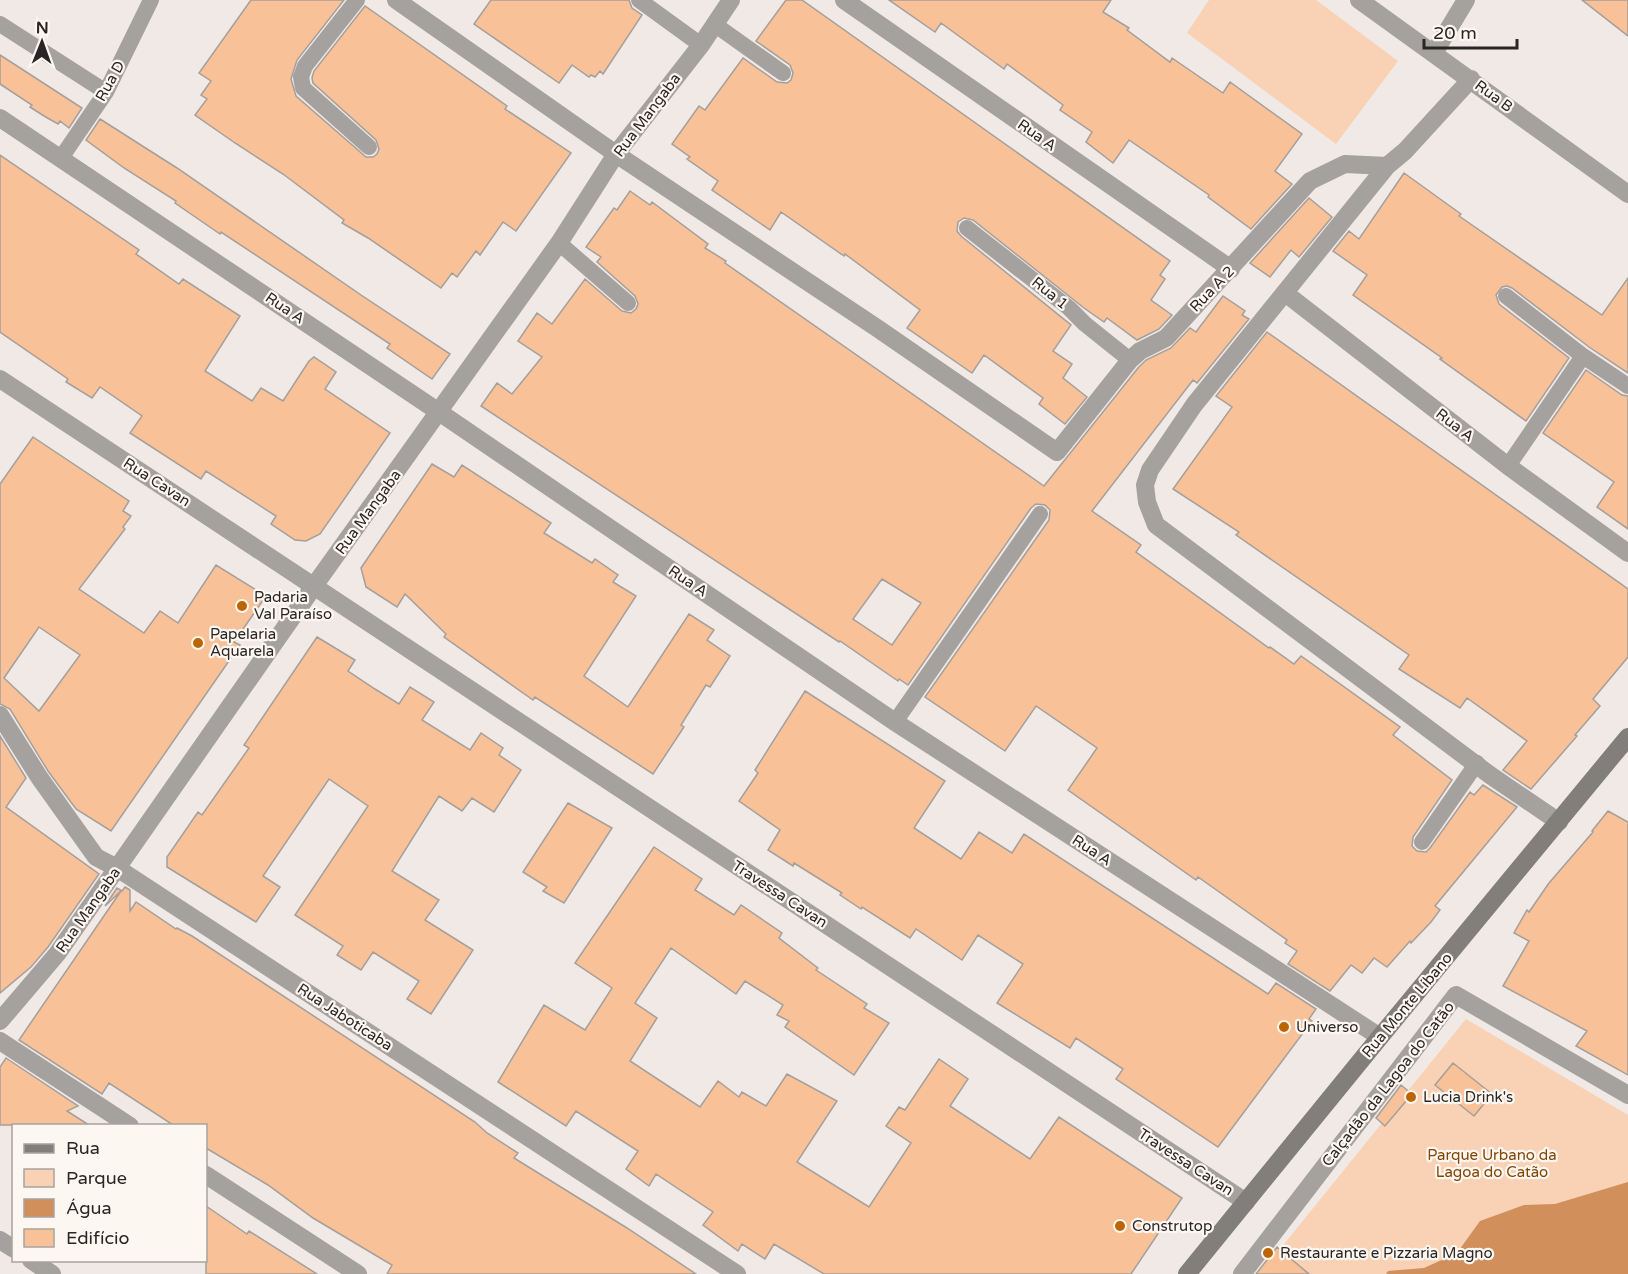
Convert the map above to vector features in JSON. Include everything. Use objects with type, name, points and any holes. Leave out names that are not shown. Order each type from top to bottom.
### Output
[{"type":"street","points":[[396,0],[616,154]]},
{"type":"street","name":"Rua Mangaba","points":[[0,1021],[57,954],[314,586],[559,243],[616,154],[701,45],[731,0]]},
{"type":"street","name":"Rua A","points":[[843,0],[1231,269]]},
{"type":"street","name":"Rua B","points":[[1359,0],[1628,194]]},
{"type":"street","points":[[1434,53],[1466,0]]},
{"type":"street","points":[[1471,79],[1405,151],[1387,166],[1194,405],[1150,470],[1145,485],[1147,502],[1156,525],[1477,763],[1490,775],[1559,822]]},
{"type":"street","name":"Rua A","points":[[0,118],[440,412],[895,722],[1380,1037]]},
{"type":"street","name":"Rua A 2","points":[[616,154],[877,328],[1057,452],[1130,360],[1140,351],[1166,338],[1310,181],[1345,164],[1387,166]]},
{"type":"street","name":"Rua A","points":[[1285,293],[1508,466],[1628,553]]},
{"type":"street","name":"Rua Cavan","points":[[0,379],[314,586]]},
{"type":"street","name":"Travessa Cavan","points":[[314,586],[1246,1202]]},
{"type":"street","name":"Rua Jaboticaba","points":[[0,715],[39,777],[96,857],[117,868],[737,1274]]},
{"type":"street","name":"Rua Monte Líbano","points":[[1188,1274],[1628,737]]},
{"type":"street","name":"Calçadão da Lagoa do Catão","points":[[1242,1274],[1456,994],[1628,1095]]},
{"type":"street","points":[[0,1041],[128,1124]]},
{"type":"street","points":[[207,1176],[358,1274]]},
{"type":"street","points":[[34,1262],[52,1274]]},
{"type":"lane","name":"Rua D","points":[[61,158],[106,92],[151,0]]},
{"type":"lane","points":[[357,0],[304,66],[301,77],[303,88],[369,147]]},
{"type":"lane","points":[[639,0],[701,45]]},
{"type":"lane","points":[[0,24],[106,92]]},
{"type":"lane","points":[[714,24],[783,73]]},
{"type":"lane","name":"Rua 1","points":[[967,228],[1069,308],[1084,324],[1130,360]]},
{"type":"lane","points":[[559,243],[628,303]]},
{"type":"lane","points":[[1506,296],[1583,356],[1628,386]]},
{"type":"lane","points":[[1508,466],[1583,356]]},
{"type":"lane","points":[[895,722],[1040,513]]},
{"type":"lane","points":[[1422,842],[1477,763]]},
{"type":"green space","points":[[1209,0],[1316,0],[1398,61],[1336,144],[1187,33]]},
{"type":"green space","name":"Parque Urbano da Lagoa do Catão","points":[[1466,1019],[1628,1115],[1628,1274],[1260,1274]]},
{"type":"water","points":[[1628,1182],[1628,1274],[1386,1274],[1388,1271],[1424,1268],[1457,1253],[1480,1221],[1524,1205],[1555,1204]]},
{"type":"building","points":[[251,0],[344,0],[297,60],[291,79],[296,96],[366,157],[373,157],[377,154],[379,149],[376,140],[313,83],[312,78],[314,71],[365,6],[507,106],[505,109],[571,153],[516,231],[503,222],[480,255],[476,251],[457,277],[452,273],[441,288],[342,223],[344,220],[283,174],[195,115],[207,99],[201,95],[211,81],[199,73]]},
{"type":"building","points":[[491,0],[629,0],[632,8],[642,15],[603,74],[600,71],[595,77],[591,75],[589,77],[572,65],[559,83],[474,24]]},
{"type":"building","points":[[786,0],[802,0],[1170,261],[1160,275],[1165,279],[1151,300],[1172,315],[1159,329],[1137,340],[1107,318],[1104,322],[1084,308],[973,220],[964,218],[958,222],[957,231],[961,236],[1071,325],[1053,351],[1072,364],[1063,378],[1087,397],[1065,424],[1039,404],[1043,398],[984,355],[972,373],[907,328],[920,310],[845,254],[844,256],[781,212],[770,230],[712,190],[718,181],[687,159],[690,157],[672,144],[699,106],[705,110],[743,58],[777,82],[787,83],[791,80],[793,73],[790,65],[756,41]]},
{"type":"building","points":[[889,0],[1111,0],[1103,12],[1129,28],[1127,30],[1170,62],[1172,58],[1223,93],[1230,82],[1302,134],[1275,171],[1292,184],[1251,229],[1208,197],[1209,195],[1129,140],[1113,163],[1086,142],[1092,132],[1060,110],[1063,105],[1007,64],[1004,69],[941,23],[935,32]]},
{"type":"building","points":[[1582,0],[1628,0],[1628,36]]},
{"type":"building","points":[[0,55],[82,108],[69,128],[60,121],[58,124],[44,116],[30,107],[32,105],[0,84]]},
{"type":"building","points":[[100,119],[177,168],[450,354],[432,379],[387,348],[390,344],[221,232],[220,234],[86,140]]},
{"type":"building","points":[[0,155],[139,250],[136,254],[179,284],[183,279],[240,316],[205,371],[252,401],[261,388],[283,401],[314,357],[336,372],[325,389],[390,433],[320,534],[306,541],[295,540],[271,524],[276,516],[206,471],[201,479],[130,433],[142,416],[100,387],[92,398],[66,382],[68,379],[0,332]]},
{"type":"building","points":[[1404,173],[1461,214],[1459,216],[1602,315],[1628,278],[1628,373],[1589,347],[1512,288],[1502,287],[1496,295],[1499,304],[1569,358],[1526,421],[1353,295],[1367,275],[1333,251],[1349,231],[1359,239]]},
{"type":"building","points":[[630,191],[650,205],[652,202],[708,244],[705,248],[726,261],[725,263],[1044,486],[1146,360],[1171,348],[1190,328],[1196,332],[1223,296],[1245,311],[1242,315],[1249,319],[1197,383],[1193,380],[1092,511],[1141,545],[1136,552],[1269,648],[1294,664],[1301,656],[1400,727],[1393,735],[1452,780],[1413,837],[1412,846],[1417,851],[1426,852],[1430,848],[1470,792],[1474,795],[1483,785],[1517,807],[1435,906],[1440,910],[1431,922],[1387,967],[1374,958],[1362,973],[1351,965],[1330,991],[1288,964],[1297,951],[1285,943],[1287,940],[1198,877],[1196,880],[1068,790],[1097,748],[1036,706],[1005,751],[925,697],[1049,520],[1050,510],[1045,505],[1036,504],[1031,508],[908,685],[899,679],[898,681],[481,406],[497,383],[512,394],[542,357],[518,341],[537,313],[552,324],[585,279],[622,311],[631,313],[636,309],[638,304],[635,296],[597,262],[601,257],[586,247],[614,208],[617,210]],"holes":[[[882,579],[921,603],[892,645],[853,619]]]},
{"type":"building","points":[[1309,198],[1332,217],[1299,257],[1291,250],[1270,277],[1250,263]]},
{"type":"building","points":[[1267,332],[1628,589],[1628,657],[1593,699],[1600,706],[1531,789],[1503,770],[1527,741],[1467,698],[1460,708],[1399,669],[1409,655],[1236,535],[1239,532],[1173,489],[1232,407],[1216,396]]},
{"type":"building","points":[[1586,370],[1622,395],[1628,396],[1628,529],[1597,507],[1614,482],[1543,433]]},
{"type":"building","points":[[33,437],[129,501],[123,511],[131,516],[123,527],[125,529],[79,589],[144,633],[160,611],[178,623],[216,565],[266,596],[234,642],[240,645],[111,831],[76,809],[48,771],[10,709],[0,704],[0,484]],"holes":[[[39,627],[80,655],[39,711],[4,678]]]},
{"type":"building","points":[[432,464],[454,477],[462,465],[551,523],[544,533],[592,563],[595,559],[618,575],[613,582],[636,596],[584,676],[628,707],[689,614],[714,630],[707,640],[730,656],[710,687],[706,685],[681,725],[684,727],[653,774],[535,697],[533,700],[444,637],[446,634],[405,594],[397,607],[366,587],[361,568]]},
{"type":"building","points":[[317,637],[355,660],[348,671],[399,704],[410,687],[434,702],[422,720],[470,750],[481,733],[503,748],[499,755],[521,770],[494,812],[472,798],[462,811],[439,796],[392,871],[439,900],[425,920],[473,950],[431,1014],[407,999],[419,981],[373,952],[361,970],[337,955],[343,946],[295,915],[368,806],[329,779],[263,876],[280,887],[256,922],[167,867],[167,857],[198,812],[202,815],[249,748],[244,745]]},
{"type":"building","points":[[805,691],[945,781],[914,828],[961,859],[979,832],[1012,853],[1024,834],[1268,994],[1276,983],[1316,1009],[1309,1019],[1312,1021],[1218,1147],[1116,1079],[1123,1069],[1076,1038],[1070,1048],[997,1003],[1023,964],[978,935],[962,960],[916,929],[910,938],[862,907],[861,909],[840,895],[842,893],[794,863],[793,866],[768,850],[780,830],[739,801],[758,773],[755,770]]},
{"type":"building","points":[[0,736],[26,778],[6,807],[99,874],[48,947],[31,967],[0,993]]},
{"type":"building","points":[[568,803],[612,828],[564,903],[543,891],[547,887],[523,872]]},
{"type":"building","points":[[1608,811],[1628,822],[1628,1075],[1576,1046],[1587,1031],[1503,986],[1529,941],[1514,933],[1527,910],[1529,912],[1549,883]]},
{"type":"building","points":[[654,847],[702,879],[695,890],[734,915],[741,905],[782,933],[779,938],[818,968],[816,970],[867,1004],[864,1008],[889,1023],[854,1075],[785,1027],[789,1021],[777,1015],[783,1005],[745,981],[736,994],[671,948],[635,1003],[657,1018],[630,1061],[700,1107],[718,1081],[739,1097],[742,1092],[766,1106],[787,1074],[837,1101],[797,1162],[869,1207],[911,1143],[886,1126],[899,1107],[905,1110],[939,1059],[968,1079],[950,1106],[1030,1159],[1059,1117],[1182,1198],[1131,1274],[824,1274],[774,1244],[765,1259],[742,1244],[738,1251],[703,1225],[713,1212],[656,1174],[649,1186],[626,1169],[638,1151],[576,1111],[566,1126],[498,1082],[544,1005],[585,1030],[612,988],[575,963]]},
{"type":"building","points":[[125,887],[130,890],[130,911],[136,902],[176,929],[192,936],[475,1122],[487,1133],[518,1153],[514,1158],[696,1274],[387,1274],[392,1265],[313,1218],[268,1185],[207,1149],[207,1124],[171,1124],[109,1083],[102,1094],[19,1040],[121,891],[105,906],[117,888],[122,891]]},
{"type":"building","points":[[6,1058],[78,1106],[67,1111],[87,1124],[0,1125],[0,1067]]},
{"type":"building","points":[[1453,1063],[1492,1094],[1474,1116],[1435,1085]]},
{"type":"building","points":[[1401,1085],[1412,1094],[1385,1126],[1376,1118]]},
{"type":"building","points":[[207,1207],[247,1234],[249,1231],[317,1274],[206,1274]]},
{"type":"building","points":[[1277,1247],[1309,1274],[1256,1274]]},
{"type":"place","name":"Padaria Val Paraíso","points":[[242,606]]},
{"type":"place","name":"Papelaria Aquarela","points":[[198,643]]},
{"type":"place","name":"Universo","points":[[1284,1027]]},
{"type":"place","name":"Lucia Drink's","points":[[1411,1097]]},
{"type":"place","name":"Construtop","points":[[1120,1226]]},
{"type":"place","name":"Restaurante e Pizzaria Magno","points":[[1268,1253]]}]
